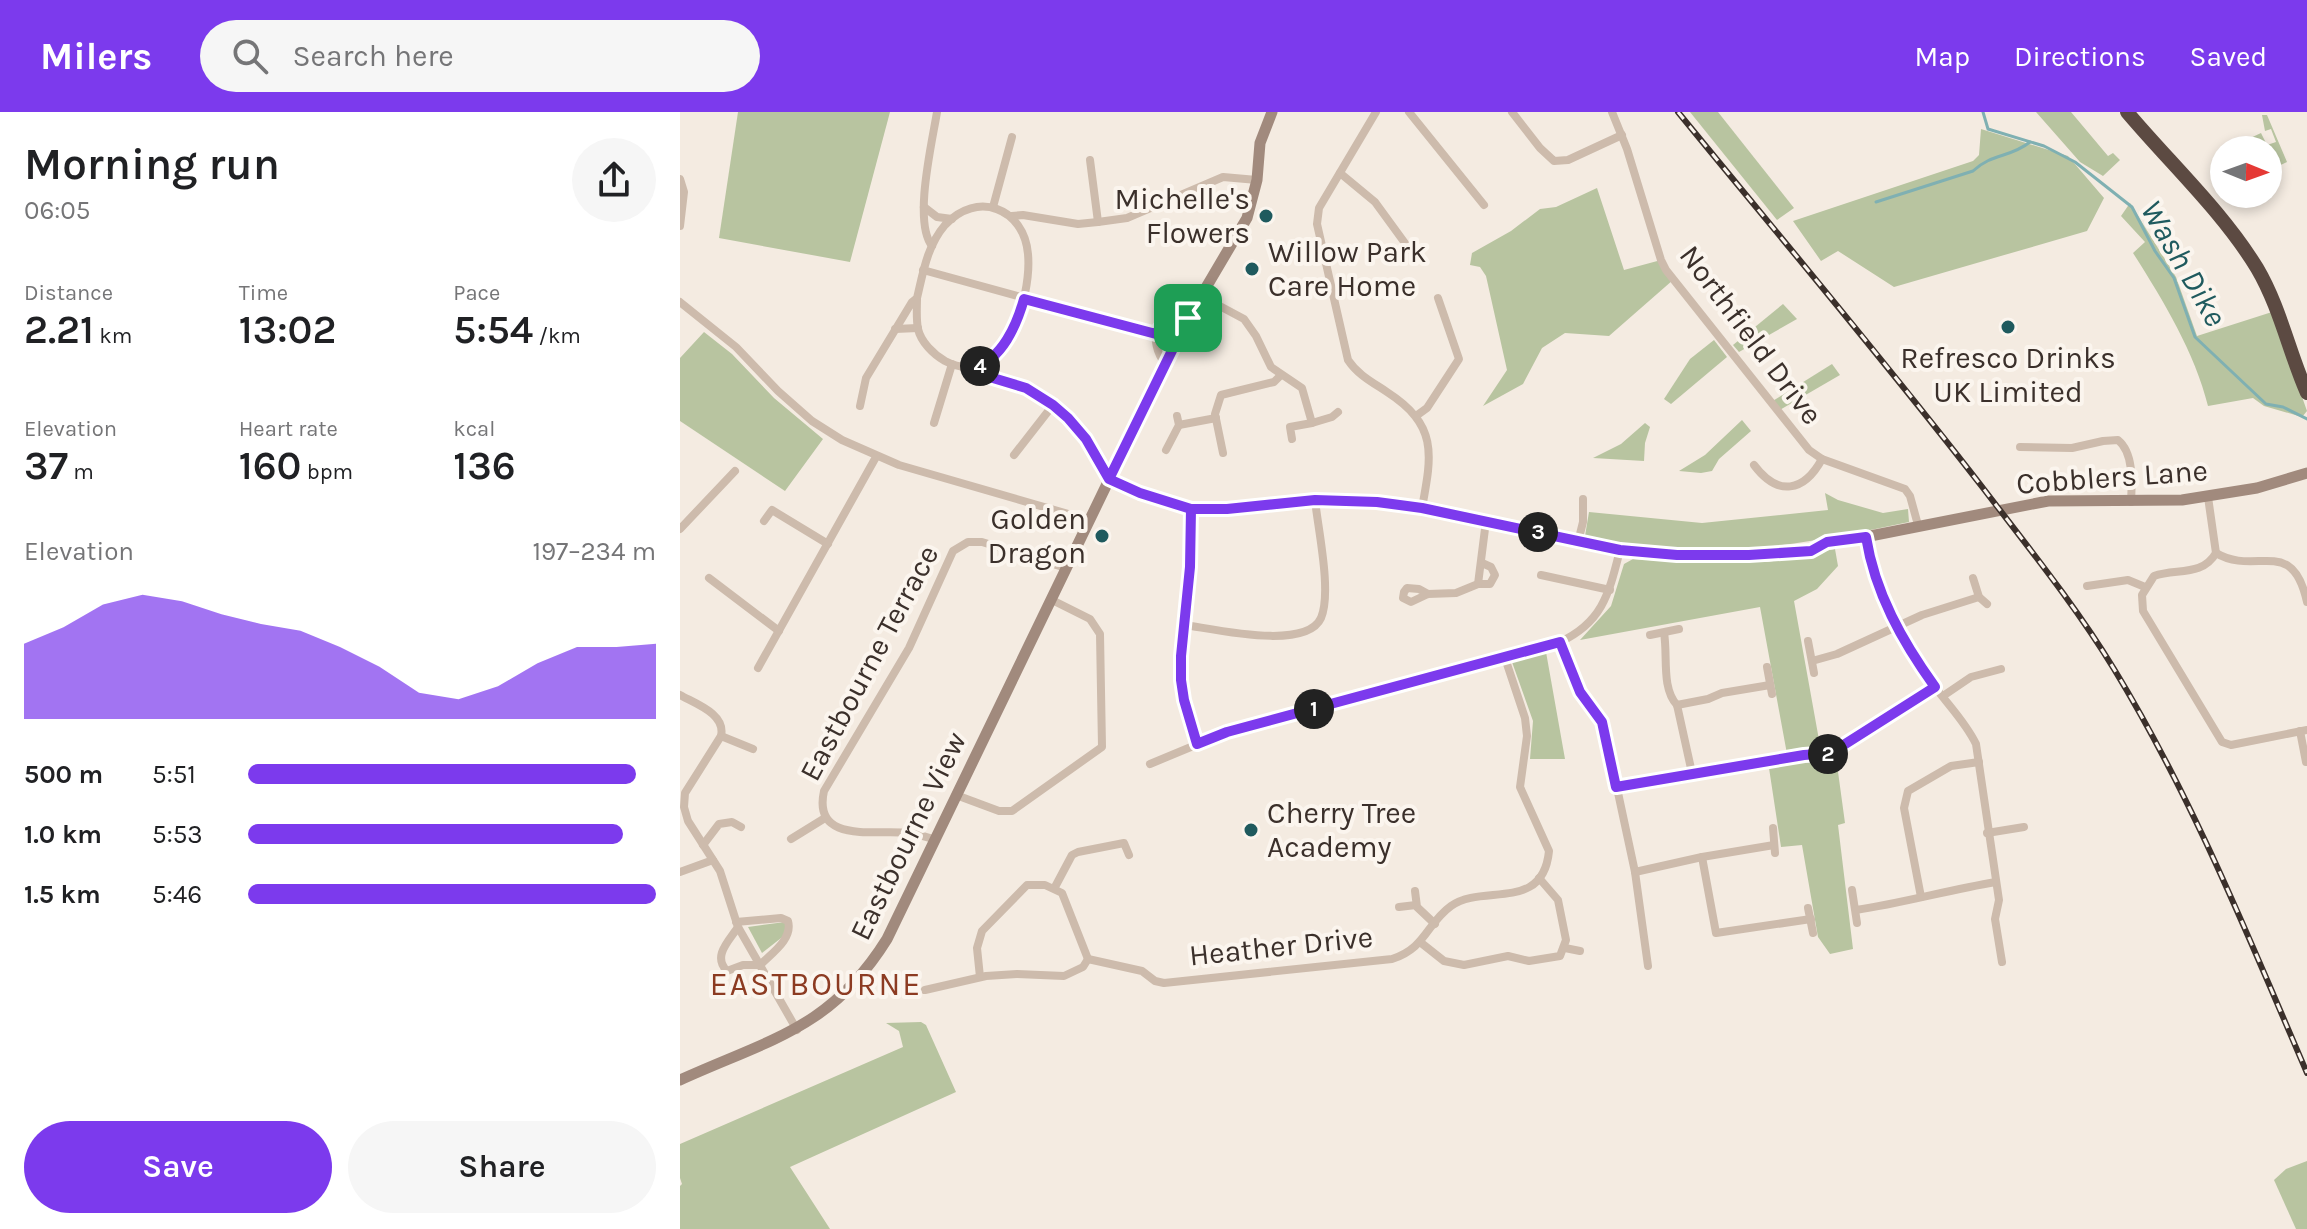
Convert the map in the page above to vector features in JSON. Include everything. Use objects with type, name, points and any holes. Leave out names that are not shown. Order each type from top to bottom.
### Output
[{"type":"highway","points":[[2127,112],[2237,237],[2258,270],[2281,321],[2307,393]]},
{"type":"street","points":[[932,246],[926,237],[924,207],[937,112]]},
{"type":"street","name":"Eastbourne View","points":[[680,1080],[797,1030],[840,999],[874,961],[1188,318],[1247,218],[1257,180],[1260,143],[1272,112]]},
{"type":"street","points":[[1376,112],[1319,208],[1317,224],[1348,360],[1361,376],[1403,402],[1416,416],[1428,443],[1430,456],[1422,508]]},
{"type":"street","points":[[1409,112],[1484,205]]},
{"type":"street","points":[[1512,112],[1554,161],[1568,160],[1622,135]]},
{"type":"street","name":"Northfield Drive","points":[[1612,112],[1666,270],[1804,444],[1822,459],[1905,489],[1918,525]]},
{"type":"street","points":[[993,207],[1012,137]]},
{"type":"street","points":[[1090,160],[1098,222]]},
{"type":"street","points":[[1340,173],[1375,202],[1410,250]]},
{"type":"street","points":[[1012,216],[1020,228],[1028,253],[1024,299],[1006,341],[986,362],[974,367],[952,364],[929,349],[918,328],[917,298],[932,246],[952,219],[976,208],[993,207],[1012,216],[1078,224],[1098,222],[1127,218],[1223,177],[1257,180]]},
{"type":"street","points":[[680,179],[684,192],[680,226]]},
{"type":"street","points":[[924,207],[937,217],[952,219]]},
{"type":"street","points":[[923,270],[1156,334]]},
{"type":"street","points":[[1201,296],[1244,319],[1271,367],[1302,388],[1312,423]]},
{"type":"street","points":[[860,406],[866,378],[917,298]]},
{"type":"street","points":[[1416,416],[1427,408],[1459,359],[1438,298]]},
{"type":"street","points":[[680,302],[736,347],[812,421],[842,440],[876,457],[1089,520]]},
{"type":"street","points":[[1165,364],[1156,350],[1156,334],[1160,326],[1170,318],[1188,318]]},
{"type":"street","points":[[895,329],[918,328]]},
{"type":"street","points":[[934,423],[952,364]]},
{"type":"street","points":[[974,367],[983,375],[1026,388],[1053,405],[1086,439],[1109,479]]},
{"type":"street","points":[[1223,453],[1216,418],[1223,392],[1274,382],[1281,375]]},
{"type":"street","points":[[1014,455],[1053,405]]},
{"type":"street","points":[[1292,439],[1290,427],[1312,423],[1338,412]]},
{"type":"street","points":[[1166,450],[1178,421],[1216,418]]},
{"type":"street","points":[[2020,447],[2072,448],[2118,440],[2126,450],[2131,475],[2131,502]]},
{"type":"street","points":[[1209,445],[1221,443]]},
{"type":"street","points":[[758,668],[876,457]]},
{"type":"street","points":[[1754,465],[1766,479],[1789,487],[1804,482],[1814,474],[1822,459]]},
{"type":"street","points":[[680,529],[735,471]]},
{"type":"street","name":"Cobblers Lane","points":[[1109,479],[1140,493],[1191,509],[1227,509],[1315,500],[1377,502],[1422,508],[1620,550],[1677,555],[1749,555],[1811,551],[1827,542],[1866,537],[2015,506],[2068,499],[2131,502],[2208,497],[2257,488],[2307,473]]},
{"type":"street","points":[[2208,497],[2216,553],[2198,569],[2154,576],[2142,595],[2143,611],[2217,738],[2231,745],[2303,730],[2306,762]]},
{"type":"street","points":[[1578,542],[1583,522],[1583,499]]},
{"type":"street","points":[[1185,625],[1257,636],[1296,635],[1316,625],[1322,616],[1324,594],[1315,500]]},
{"type":"street","points":[[1191,509],[1181,680],[1197,744]]},
{"type":"street","points":[[764,521],[772,510],[828,544]]},
{"type":"street","points":[[1478,584],[1486,521]]},
{"type":"street","points":[[1866,537],[1871,564],[1896,627],[1976,744],[1999,900],[1995,919],[2002,962]]},
{"type":"street","name":"Eastbourne Terrace","points":[[934,839],[911,833],[852,832],[832,825],[825,818],[821,805],[824,791],[909,648],[953,551],[968,542],[982,542],[1066,568]]},
{"type":"street","points":[[1150,764],[1227,732],[1560,642],[1584,628],[1594,618],[1610,590],[1620,550]]},
{"type":"street","points":[[2216,553],[2230,559],[2284,563],[2299,575],[2307,599]]},
{"type":"street","points":[[1428,594],[1456,593],[1478,584],[1490,584],[1495,575],[1491,567],[1482,563]]},
{"type":"street","points":[[1541,575],[1610,590]]},
{"type":"street","points":[[709,578],[779,631]]},
{"type":"street","points":[[1973,578],[1979,597],[1987,604]]},
{"type":"street","points":[[2087,586],[2128,580],[2145,587]]},
{"type":"street","points":[[1561,592],[1564,581]]},
{"type":"street","points":[[1812,661],[1837,654],[1922,615],[1979,597]]},
{"type":"street","points":[[956,795],[999,811],[1012,811],[1102,747],[1100,634],[1090,619],[1052,600]]},
{"type":"street","points":[[1650,635],[1679,629]]},
{"type":"street","points":[[1664,633],[1671,699],[1677,705],[1692,773]]},
{"type":"street","points":[[1808,641],[1814,673]]},
{"type":"street","points":[[1560,642],[1580,692],[1602,722],[1635,872],[1648,966]]},
{"type":"street","points":[[1420,942],[1444,961],[1464,965],[1508,956],[1529,961],[1554,958],[1560,956],[1565,948],[1556,896],[1539,878],[1547,860],[1548,847],[1520,787],[1527,736],[1525,718],[1505,658]]},
{"type":"street","points":[[1677,705],[1722,693],[1771,689],[1767,667]]},
{"type":"street","points":[[1943,696],[1971,677],[2001,669]]},
{"type":"street","points":[[1616,787],[1804,755],[1825,755],[1935,687]]},
{"type":"street","points":[[680,695],[718,718],[723,729],[685,793],[682,806],[696,836],[720,871],[737,924],[797,1030]]},
{"type":"street","points":[[721,736],[753,749]]},
{"type":"street","points":[[1838,749],[1842,759]]},
{"type":"street","points":[[1921,897],[1904,808],[1908,791],[1951,766],[1979,762]]},
{"type":"street","name":"Eastbourne Terrace","points":[[791,839],[825,818]]},
{"type":"street","points":[[703,845],[719,824],[738,822]]},
{"type":"street","points":[[1987,833],[2024,827]]},
{"type":"street","points":[[1635,872],[1702,857],[1775,849],[1773,828]]},
{"type":"street","points":[[1122,833],[1129,855]]},
{"type":"street","points":[[1055,887],[1072,855],[1124,843]]},
{"type":"street","points":[[1702,857],[1716,933],[1811,919]]},
{"type":"street","points":[[680,872],[713,860]]},
{"type":"street","name":"Heather Drive","points":[[1088,959],[1133,967],[1164,983],[1392,959],[1409,954],[1450,906],[1465,900],[1522,891],[1539,878]]},
{"type":"street","points":[[1856,910],[1996,882]]},
{"type":"street","points":[[925,990],[980,977],[1017,974],[1064,976],[1083,967],[1088,959],[1062,893],[1055,887],[1027,885],[982,931],[977,948],[980,977]]},
{"type":"street","points":[[1852,890],[1857,923]]},
{"type":"street","points":[[1415,891],[1416,905],[1435,924]]},
{"type":"street","points":[[1399,907],[1416,905]]},
{"type":"street","points":[[1808,908],[1813,933]]},
{"type":"street","points":[[781,918],[788,921],[790,926],[788,936],[760,965],[743,965],[727,971],[721,965],[721,955],[737,924],[781,918]]},
{"type":"street","points":[[2000,946],[2013,944]]},
{"type":"street","points":[[1565,948],[1580,951]]},
{"type":"green space","points":[[738,112],[890,112],[850,262],[719,238]]},
{"type":"green space","points":[[1690,112],[1718,112],[1794,208],[1777,220]]},
{"type":"green space","points":[[2036,112],[2071,112],[2108,156],[2113,153],[2120,160],[2103,176],[2080,162]]},
{"type":"green space","points":[[2262,115],[2267,115],[2276,136],[2271,129],[2265,131]]},
{"type":"green space","points":[[1981,129],[2068,156],[2104,198],[2087,231],[1894,287],[1838,251],[1821,261],[1793,221],[1973,161],[1979,155]]},
{"type":"green space","points":[[1597,188],[1624,270],[1661,260],[1673,280],[1609,336],[1565,333],[1542,348],[1523,384],[1483,406],[1507,370],[1486,276],[1480,267],[1470,265],[1472,253],[1511,231],[1540,209],[1556,207]]},
{"type":"green space","points":[[2130,203],[2176,277],[2197,336],[2272,312],[2307,411],[2302,417],[2264,406],[2253,398],[2208,406],[2186,347],[2133,253],[2145,242],[2121,216]]},
{"type":"green space","points":[[1783,304],[1797,319],[1739,352],[1733,345]]},
{"type":"green space","points":[[704,332],[823,439],[785,491],[680,421],[680,358]]},
{"type":"green space","points":[[1714,340],[1727,357],[1671,404],[1664,399],[1690,359]]},
{"type":"green space","points":[[1832,364],[1840,375],[1778,411],[1771,402]]},
{"type":"green space","points":[[1742,420],[1751,431],[1719,459],[1712,471],[1679,471],[1705,455]]},
{"type":"green space","points":[[1645,423],[1650,427],[1644,461],[1593,458],[1621,444]]},
{"type":"green space","points":[[1825,493],[1883,513],[1908,509],[1909,522],[1787,544],[1708,550],[1668,549],[1585,536],[1589,512],[1702,523],[1828,510]]},
{"type":"green space","points":[[1835,549],[1838,566],[1817,589],[1794,601],[1821,751],[1787,754],[1760,607],[1580,640],[1611,606],[1624,564],[1633,559],[1768,562]]},
{"type":"green space","points":[[1546,652],[1565,759],[1530,759],[1533,721],[1512,662]]},
{"type":"green space","points":[[1836,757],[1845,823],[1838,825],[1853,949],[1830,954],[1818,937],[1802,845],[1781,847],[1769,768],[1788,763],[1825,762]]},
{"type":"green space","points":[[785,922],[785,935],[762,953],[748,927]]},
{"type":"green space","points":[[921,1022],[926,1025],[956,1092],[790,1167],[830,1229],[680,1229],[680,1144],[903,1047],[899,1031],[886,1023]]},
{"type":"green space","points":[[2307,1161],[2307,1229],[2296,1229],[2274,1180],[2286,1169]]},
{"type":"waterway","name":"Wash Dike","points":[[1983,112],[1988,129],[2044,146],[2075,162],[2132,207],[2155,251],[2174,278],[2195,337],[2266,404],[2283,407],[2307,419]]},
{"type":"waterway","points":[[1876,202],[1973,171],[1987,161],[2030,142]]},
{"type":"railway","points":[[1678,112],[1946,440],[2099,645],[2142,717],[2194,817],[2307,1073]]},
{"type":"place","name":"Michelle's Flowers","points":[[1266,216]]},
{"type":"place","name":"Willow Park Care Home","points":[[1252,269]]},
{"type":"place","name":"Refresco Drinks UK Limited","points":[[2008,327]]},
{"type":"place","name":"Golden Dragon","points":[[1102,536]]},
{"type":"place","name":"Cherry Tree Academy","points":[[1251,830]]},
{"type":"district","name":"EASTBOURNE","points":[[816,984]]},
{"type":"route","points":[[1188,318],[1109,479],[1140,493],[1191,509],[1181,680],[1197,744],[1227,732],[1560,642],[1580,692],[1602,722],[1616,787],[1804,755],[1825,755],[1935,687],[1896,627],[1877,582],[1866,537],[1827,542],[1811,551],[1677,555],[1620,550],[1422,508],[1377,502],[1315,500],[1208,511],[1191,509],[1159,499],[1140,493],[1109,479],[1086,439],[1053,405],[1026,388],[983,375],[974,367],[996,354],[1006,341],[1024,299],[1156,334],[1170,318],[1188,318]]}]
